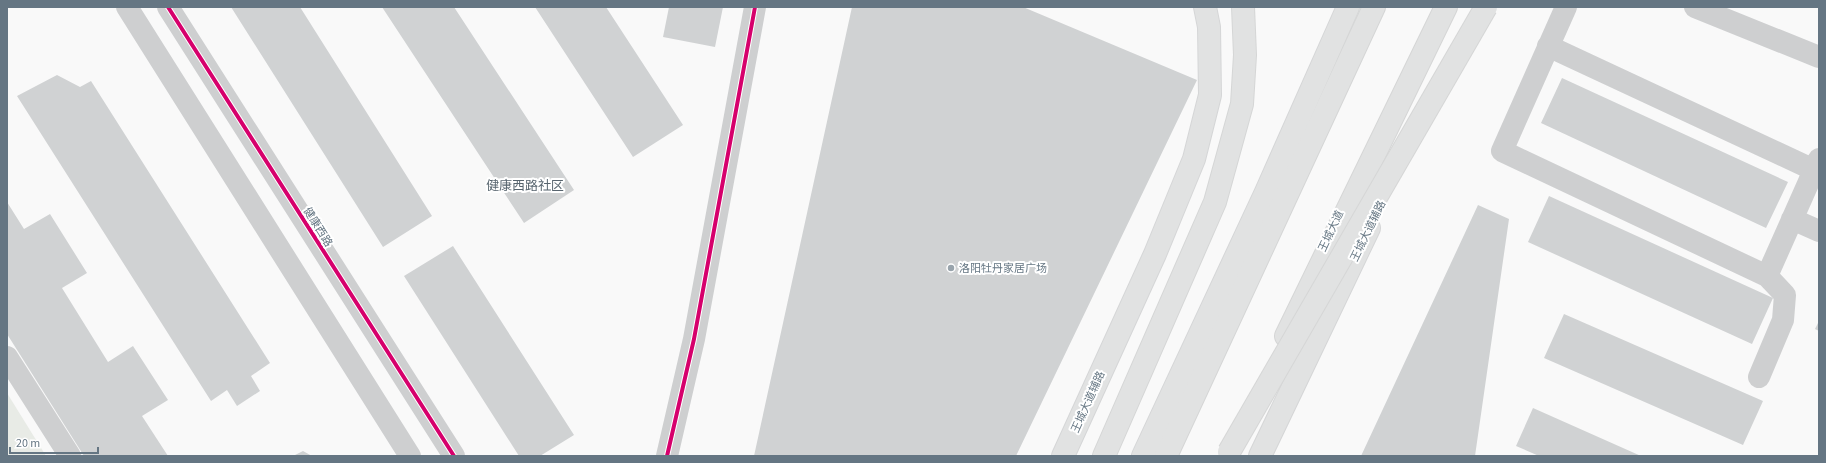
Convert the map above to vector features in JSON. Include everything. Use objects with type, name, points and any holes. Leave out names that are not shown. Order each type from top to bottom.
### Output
[{"type":"main road","name":"王城大道辅路","points":[[1063,456],[1155,254],[1194,159],[1210,95],[1209,27],[1205,7]]},
{"type":"main road","points":[[1104,456],[1215,202],[1242,104],[1245,55],[1243,7]]},
{"type":"main road","points":[[1143,456],[1266,192],[1348,7]]},
{"type":"main road","points":[[1166,456],[1374,7]]},
{"type":"main road","name":"王城大道","points":[[1228,454],[1435,7]]},
{"type":"main road","points":[[1228,454],[1446,7]]},
{"type":"main road","name":"王城大道辅路","points":[[1260,456],[1368,228],[1479,7]]},
{"type":"main road","points":[[1228,454],[1486,7]]},
{"type":"street","points":[[127,7],[410,456]]},
{"type":"street","name":"健康西路","points":[[168,7],[454,456]]},
{"type":"street","points":[[667,456],[694,339],[756,7]]},
{"type":"street","points":[[1566,7],[1502,151],[1767,276],[1785,295],[1782,320],[1759,377]]},
{"type":"street","points":[[1695,7],[1819,57]]},
{"type":"street","points":[[1548,46],[1816,165],[1767,276]]},
{"type":"street","points":[[1792,219],[1819,231]]},
{"type":"street","points":[[7,357],[70,456]]},
{"type":"shaded area","points":[[7,393],[46,456],[7,456]]},
{"type":"building","points":[[231,7],[300,7],[432,216],[383,247]]},
{"type":"building","points":[[382,7],[454,7],[574,190],[524,223]]},
{"type":"building","points":[[535,7],[606,7],[683,125],[633,157]]},
{"type":"building","points":[[669,7],[723,7],[715,47],[663,37]]},
{"type":"building","name":"洛阳牡丹家居广场","points":[[852,7],[1023,7],[1197,80],[1016,456],[754,456]]},
{"type":"building","points":[[57,75],[80,87],[91,81],[270,363],[251,376],[260,391],[237,406],[227,390],[211,401],[17,96]]},
{"type":"building","points":[[1562,78],[1788,182],[1766,228],[1541,123]]},
{"type":"building","points":[[1549,196],[1773,298],[1752,344],[1528,242]]},
{"type":"building","points":[[7,202],[24,229],[50,214],[87,273],[62,288],[108,362],[133,346],[168,400],[142,416],[168,456],[84,456],[7,334]]},
{"type":"building","points":[[1478,205],[1509,219],[1475,456],[1361,456]]},
{"type":"building","points":[[453,246],[574,435],[540,456],[519,456],[404,276]]},
{"type":"building","points":[[1564,314],[1763,401],[1743,445],[1544,358]]},
{"type":"building","points":[[1819,321],[1819,331],[1815,329]]},
{"type":"building","points":[[1533,408],[1641,456],[1539,456],[1516,446]]},
{"type":"building","points":[[303,451],[312,456],[293,456]]},
{"type":"cycle path","points":[[168,7],[454,456]]},
{"type":"cycle path","points":[[667,456],[694,339],[755,7]]},
{"type":"place","name":"洛阳牡丹家居广场","points":[[951,268]]},
{"type":"district","name":"健康西路社区","points":[[525,186]]}]
